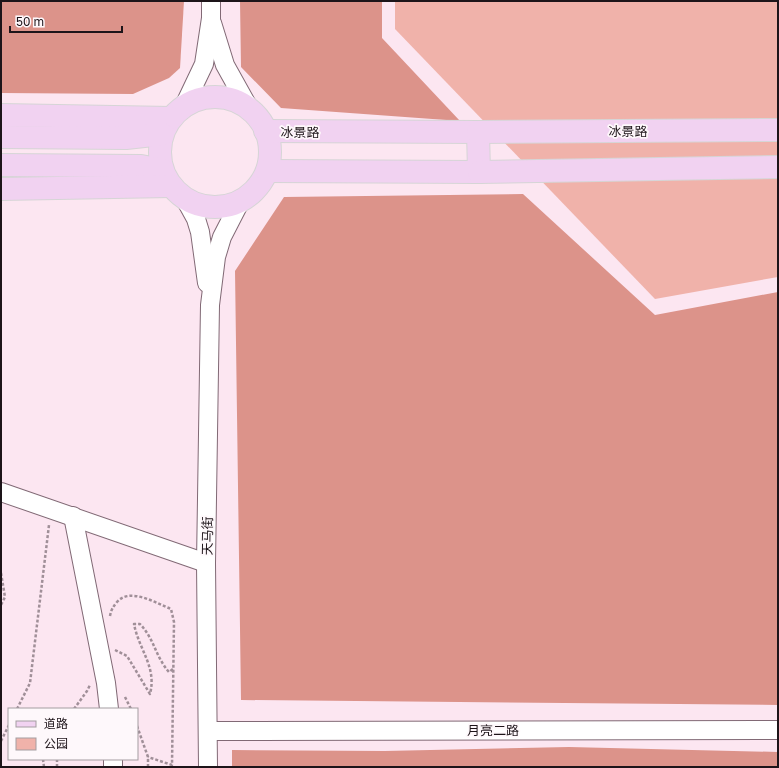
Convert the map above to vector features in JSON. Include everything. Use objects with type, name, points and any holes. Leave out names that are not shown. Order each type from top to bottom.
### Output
[{"type":"main road","points":[[1,137],[126,138],[172,119],[200,99],[217,97],[235,101],[250,110],[262,123],[269,139],[270,156],[266,171],[255,191],[240,202],[222,208],[202,206],[173,185],[142,166],[1,165]]},
{"type":"main road","points":[[1,115],[172,119]]},
{"type":"main road","points":[[172,119],[159,151],[173,185]]},
{"type":"main road","name":"冰景路","points":[[265,132],[778,130]]},
{"type":"main road","points":[[478,132],[479,172]]},
{"type":"main road","points":[[266,171],[479,172],[778,166]]},
{"type":"main road","points":[[1,189],[173,185]]},
{"type":"street","points":[[211,10],[225,65],[250,110]]},
{"type":"street","points":[[172,119],[204,64],[211,10]]},
{"type":"street","points":[[173,185],[196,219],[200,232],[210,305]]},
{"type":"street","points":[[210,305],[216,257],[222,237],[240,202]]},
{"type":"street","name":"天马街","points":[[208,767],[206,563],[210,305]]},
{"type":"street","points":[[1,492],[206,563]]},
{"type":"street","points":[[73,516],[106,683],[109,708]]},
{"type":"street","name":"月亮二路","points":[[208,731],[778,730]]},
{"type":"path","points":[[18,708],[30,683],[50,509]]},
{"type":"path","points":[[1,573],[5,597],[1,606]]},
{"type":"path","points":[[109,624],[111,610],[121,598],[134,595],[171,608],[174,622],[172,765],[148,757]]},
{"type":"path","points":[[110,647],[127,656],[150,694],[152,686],[150,666],[137,636],[134,624],[140,624],[149,634],[161,663],[169,672],[173,669]]},
{"type":"path","points":[[75,708],[87,691],[91,679]]},
{"type":"path","points":[[1,741],[8,727]]},
{"type":"path","points":[[138,729],[148,757],[148,767]]},
{"type":"green space","points":[[395,1],[778,1],[778,277],[655,299],[395,29]]},
{"type":"shaded area","points":[[1,1],[184,1],[180,68],[169,78],[133,94],[1,93]]},
{"type":"shaded area","points":[[240,1],[382,1],[382,38],[460,121],[281,108],[241,67]]},
{"type":"shaded area","points":[[523,194],[655,315],[778,292],[778,705],[241,700],[235,271],[284,197]]},
{"type":"shaded area","points":[[569,747],[778,752],[778,767],[232,767],[232,750],[385,751]]}]
